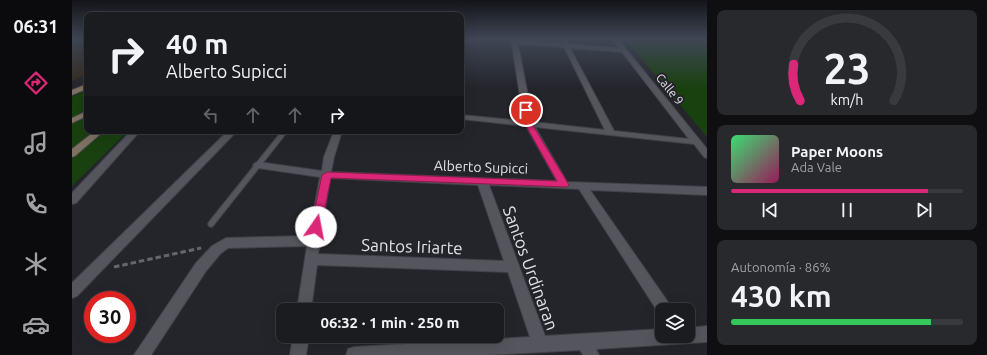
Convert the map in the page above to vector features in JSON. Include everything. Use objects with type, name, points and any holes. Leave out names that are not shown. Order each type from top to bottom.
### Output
[{"type":"main road","points":[[72,93],[84,87]]},
{"type":"main road","points":[[72,121],[84,115]]},
{"type":"main road","points":[[72,154],[96,134]]},
{"type":"street","points":[[517,56],[529,124],[564,185]]},
{"type":"street","points":[[572,56],[610,132]]},
{"type":"street","name":"Calle 9","points":[[628,56],[707,155]]},
{"type":"street","points":[[464,117],[697,142]]},
{"type":"street","points":[[72,200],[133,134]]},
{"type":"street","points":[[72,292],[230,134]]},
{"type":"street","points":[[305,303],[314,240],[327,175],[329,157],[337,134]]},
{"type":"street","name":"Alberto Supicci","points":[[258,165],[327,175],[707,191]]},
{"type":"street","name":"Santos Urdinaran","points":[[482,181],[540,344]]},
{"type":"street","points":[[582,185],[660,303]]},
{"type":"street","points":[[142,355],[201,267],[216,250],[226,243],[314,240]]},
{"type":"street","name":"Santos Iriarte","points":[[311,259],[512,267]]},
{"type":"street","points":[[695,335],[707,334]]},
{"type":"street","points":[[354,355],[446,352],[540,344],[588,348],[655,339]]},
{"type":"street","points":[[298,355],[300,343]]},
{"type":"lane","points":[[211,224],[283,134]]},
{"type":"path","points":[[93,272],[203,247]]},
{"type":"shaded area","points":[[72,56],[84,56],[84,75],[72,81]]},
{"type":"green space","points":[[639,56],[707,56],[707,137]]},
{"type":"green space","points":[[84,91],[84,112],[72,118],[72,97]]},
{"type":"green space","points":[[84,118],[84,134],[90,134],[72,149],[72,124]]},
{"type":"green space","points":[[102,134],[125,134],[72,186],[72,159]]},
{"type":"route","points":[[316,227],[327,175],[564,185],[529,124],[526,110]]}]
